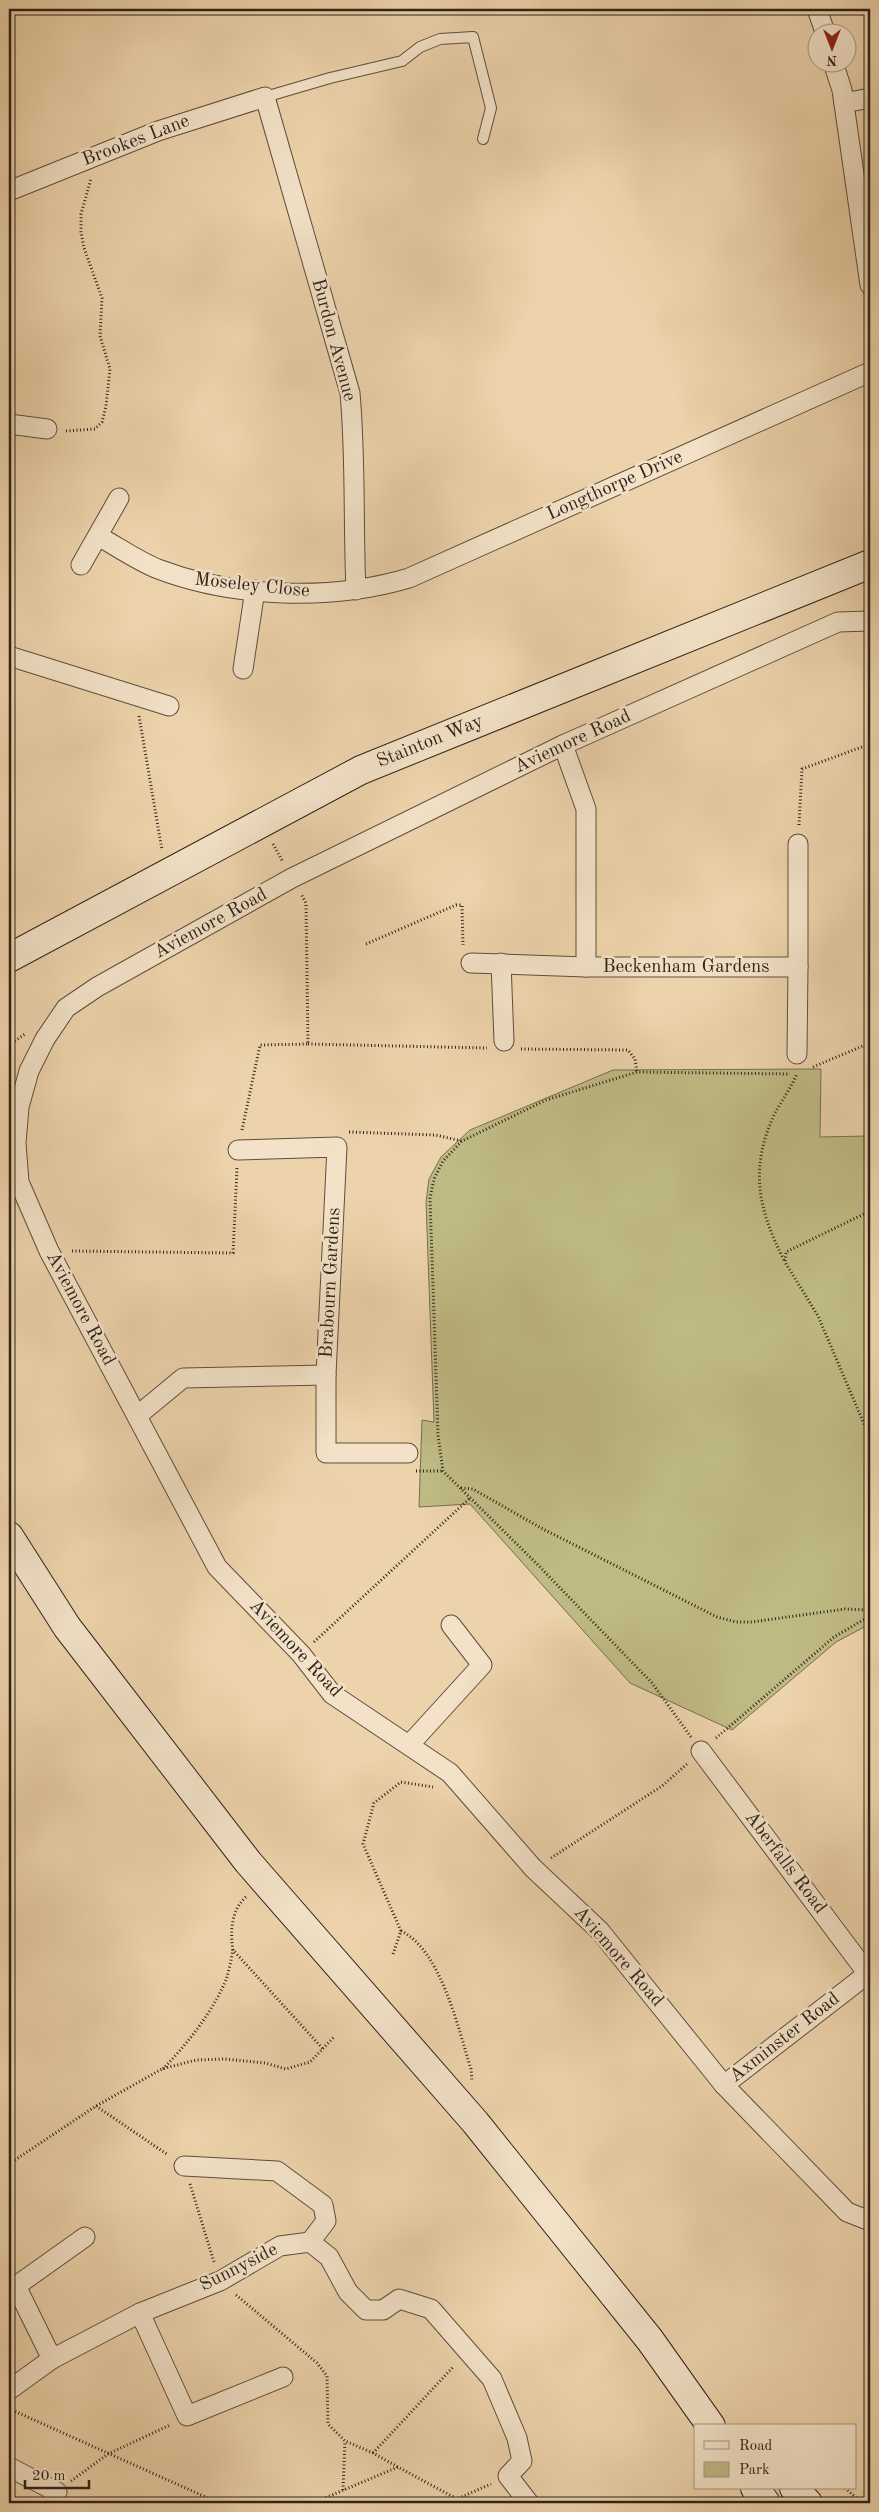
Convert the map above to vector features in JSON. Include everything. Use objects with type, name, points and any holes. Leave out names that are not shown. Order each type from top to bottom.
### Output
[{"type":"main road","name":"Stainton Way","points":[[9,958],[361,770],[870,564]]},
{"type":"main road","points":[[9,1536],[67,1627],[264,1881],[475,2122],[650,2340],[710,2424]]},
{"type":"main road","points":[[650,2340],[731,2424]]},
{"type":"main road","points":[[756,2490],[766,2503]]},
{"type":"main road","points":[[796,2490],[808,2503]]},
{"type":"street","points":[[818,9],[821,22]]},
{"type":"street","points":[[836,72],[844,103],[870,277]]},
{"type":"street","name":"Brookes Lane","points":[[9,191],[158,131],[265,97]]},
{"type":"street","name":"Burdon Avenue","points":[[265,97],[350,393],[354,438],[356,590]]},
{"type":"street","points":[[844,103],[870,98]]},
{"type":"street","name":"Longthorpe Drive","points":[[356,590],[408,578],[870,372]]},
{"type":"street","points":[[9,424],[47,429]]},
{"type":"street","points":[[81,565],[119,498]]},
{"type":"street","name":"Moseley Close","points":[[98,536],[156,568],[184,578],[255,590],[323,593],[356,590]]},
{"type":"street","points":[[243,669],[255,590]]},
{"type":"street","name":"Aviemore Road","points":[[870,620],[838,622],[563,745],[292,878],[97,988],[66,1008],[45,1039],[29,1071],[19,1107],[16,1143],[19,1182],[49,1251],[217,1567],[301,1654],[332,1694],[410,1744],[450,1773],[533,1868],[600,1931],[724,2085],[847,2212],[870,2221]]},
{"type":"street","points":[[9,656],[135,697],[169,706]]},
{"type":"street","name":"Beckenham Gardens","points":[[563,745],[586,809],[586,967],[798,967],[798,844]]},
{"type":"street","points":[[471,963],[586,967]]},
{"type":"street","points":[[501,964],[505,1046]]},
{"type":"street","points":[[797,1054],[798,967]]},
{"type":"street","points":[[238,1150],[337,1147]]},
{"type":"street","name":"Brabourn Gardens","points":[[137,1416],[183,1378],[326,1375],[337,1147]]},
{"type":"street","points":[[326,1375],[326,1453],[408,1453]]},
{"type":"street","points":[[410,1744],[482,1665],[451,1625]]},
{"type":"street","name":"Aberfalls Road","points":[[701,1751],[869,1973]]},
{"type":"street","name":"Axminster Road","points":[[724,2085],[869,1973]]},
{"type":"street","points":[[184,2166],[277,2171],[323,2205],[326,2221],[310,2242],[328,2257],[348,2292],[366,2310],[384,2310],[399,2299],[431,2309],[492,2379],[517,2438],[522,2461],[508,2476],[529,2503]]},
{"type":"street","points":[[52,2359],[12,2287],[85,2237]]},
{"type":"street","name":"Sunnyside","points":[[9,2390],[52,2359],[140,2313],[220,2281],[280,2246],[310,2242]]},
{"type":"street","points":[[140,2313],[187,2416],[283,2377]]},
{"type":"street","points":[[9,2467],[54,2498]]},
{"type":"lane","points":[[265,97],[330,78],[402,61],[420,47],[440,39],[473,37],[492,108],[483,139]]},
{"type":"path","points":[[47,429],[95,429],[102,422],[106,406],[110,369],[100,336],[102,298],[84,248],[81,232],[81,214],[91,182],[88,159]]},
{"type":"path","points":[[135,697],[164,859]]},
{"type":"path","points":[[798,844],[802,769],[870,744]]},
{"type":"path","points":[[262,824],[306,903],[308,1044]]},
{"type":"path","points":[[366,944],[456,904],[462,905],[463,962],[471,963]]},
{"type":"path","points":[[701,1751],[652,1683],[537,1564],[443,1471],[438,1435],[430,1198],[434,1179],[438,1170],[462,1141],[546,1100],[637,1072],[797,1074],[870,1043]]},
{"type":"path","points":[[49,1251],[233,1254],[238,1150],[260,1045],[505,1046],[628,1050],[635,1059],[637,1072]]},
{"type":"path","points":[[797,1054],[797,1074],[775,1114],[758,1164],[764,1217],[785,1262],[818,1316],[870,1438]]},
{"type":"path","points":[[337,1147],[338,1132],[435,1135],[462,1141]]},
{"type":"path","points":[[785,1262],[786,1252],[792,1248],[870,1211]]},
{"type":"path","points":[[460,1488],[473,1490],[541,1528],[717,1617],[736,1622],[752,1622],[836,1610],[870,1610]]},
{"type":"path","points":[[301,1654],[470,1498]]},
{"type":"path","points":[[392,1954],[400,1931],[363,1844],[374,1803],[401,1782],[432,1786],[439,1793]]},
{"type":"path","points":[[162,2069],[185,2046],[202,2022],[226,1980],[233,1950],[230,1932],[240,1902],[264,1881]]},
{"type":"path","points":[[400,1931],[414,1937],[444,1983],[471,2069],[472,2086]]},
{"type":"path","points":[[233,1950],[323,2049]]},
{"type":"path","points":[[9,2164],[96,2106],[162,2069],[196,2060],[225,2059],[265,2064],[286,2070],[310,2062],[335,2036]]},
{"type":"path","points":[[373,2453],[468,2351]]},
{"type":"path","points":[[9,2409],[219,2503]]},
{"type":"path","points":[[54,2498],[108,2454],[187,2416]]},
{"type":"path","points":[[344,2490],[345,2441]]},
{"type":"path","points":[[313,2503],[398,2467],[457,2501],[508,2476]]},
{"type":"path","points":[[847,2490],[862,2503]]},
{"type":"green space","points":[[821,1069],[820,1137],[867,1136],[866,1152],[870,1152],[870,1624],[836,1642],[732,1730],[630,1683],[470,1504],[419,1507],[422,1420],[434,1422],[426,1202],[429,1179],[441,1157],[470,1130],[613,1070]]}]
